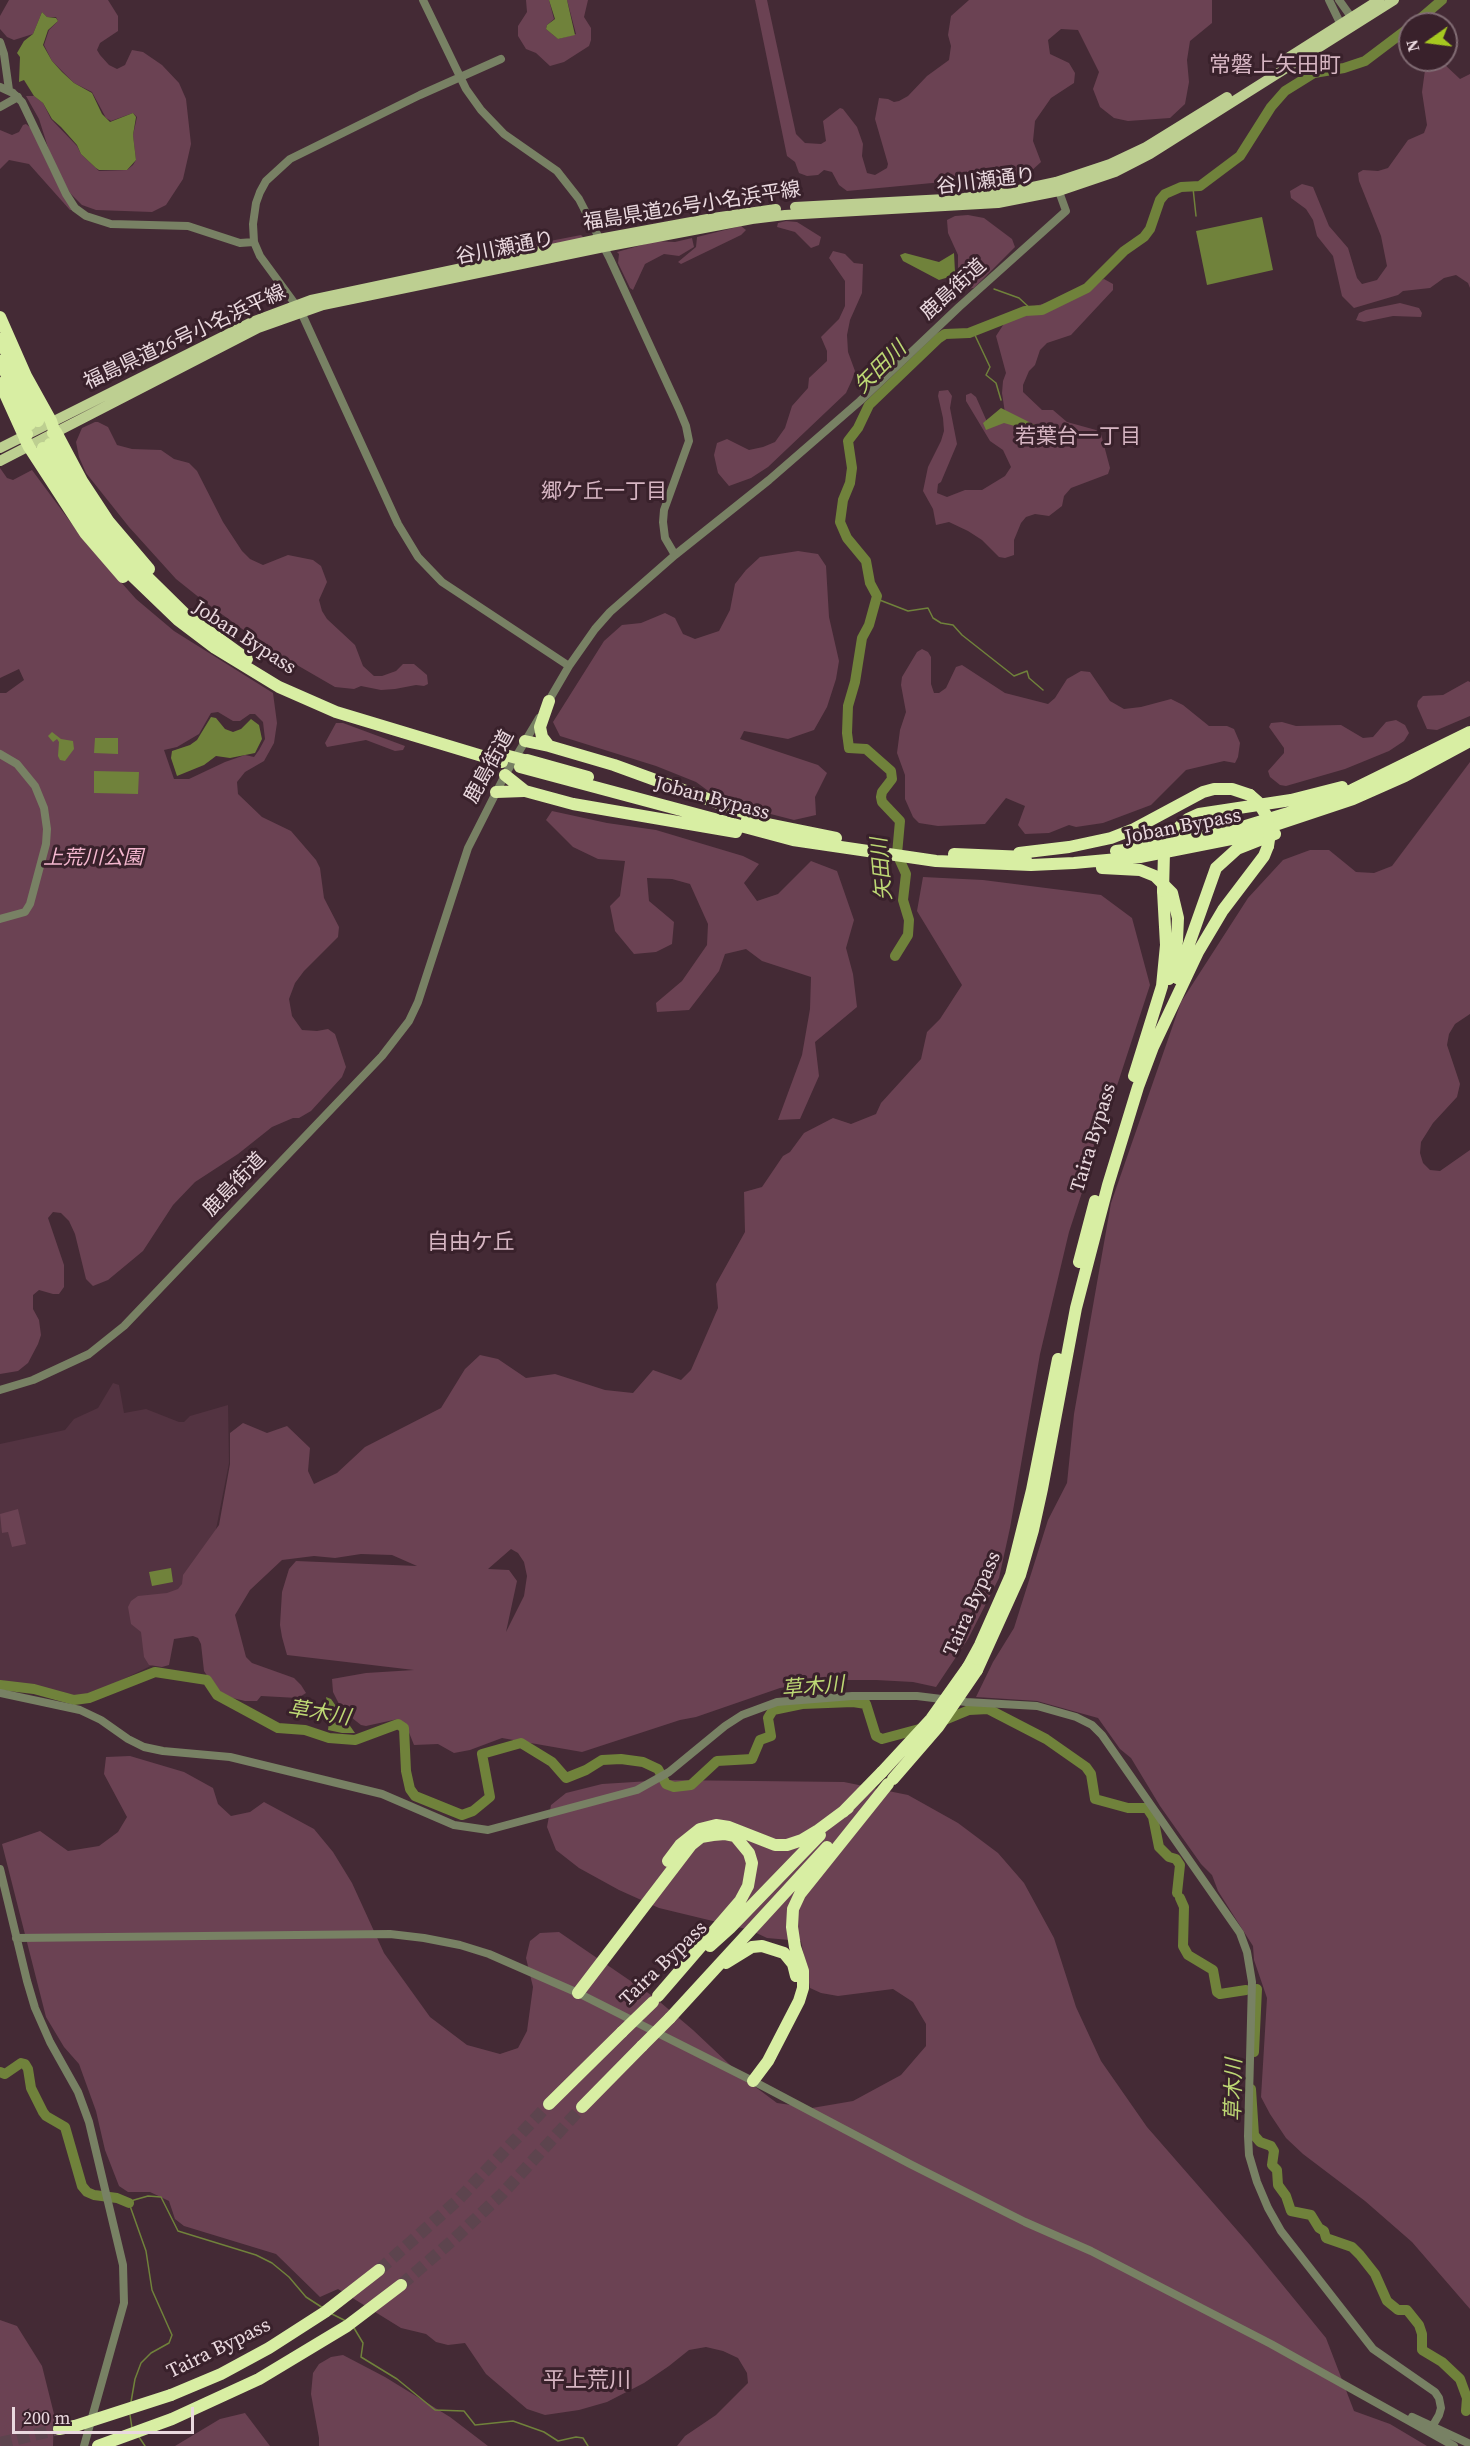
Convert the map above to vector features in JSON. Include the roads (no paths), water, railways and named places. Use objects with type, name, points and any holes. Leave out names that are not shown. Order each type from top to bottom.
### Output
[{"type":"highway","points":[[0,317],[51,435]]},
{"type":"highway","points":[[0,339],[29,433]]},
{"type":"highway","points":[[0,361],[29,433]]},
{"type":"highway","points":[[0,383],[85,532],[106,560],[143,597],[178,620]]},
{"type":"highway","name":"Joban Bypass","points":[[51,435],[70,496],[125,569],[178,620],[215,648],[279,687],[359,721],[816,837],[936,857],[983,860],[1074,863],[1173,851],[1246,835],[1353,799],[1405,776],[1470,741]]},
{"type":"highway","name":"Joban Bypass","points":[[51,435],[78,492],[121,551],[185,614],[219,640],[253,663],[288,682],[343,706],[503,758]]},
{"type":"highway","points":[[549,701],[540,727],[542,737],[549,746]]},
{"type":"highway","name":"Joban Bypass","points":[[983,860],[1081,855],[1150,847],[1229,831],[1308,807],[1352,790],[1470,732]]},
{"type":"highway","points":[[525,741],[614,765],[737,811],[784,823],[816,837]]},
{"type":"highway","name":"Joban Bypass","points":[[522,763],[767,834],[816,837]]},
{"type":"highway","points":[[505,775],[525,791]]},
{"type":"highway","points":[[1150,1044],[1162,986],[1166,945],[1163,891],[1164,852],[1172,834],[1188,819],[1199,814],[1291,800],[1375,778]]},
{"type":"highway","points":[[983,860],[1111,838],[1154,820],[1203,792],[1214,789],[1232,789],[1250,795],[1257,802],[1266,815],[1270,833],[1264,856],[1223,910],[1198,952],[1150,1044]]},
{"type":"highway","points":[[496,792],[525,791],[573,804],[730,831],[767,834]]},
{"type":"highway","points":[[1150,1044],[1211,878],[1222,860],[1237,849],[1329,812],[1353,799]]},
{"type":"highway","points":[[983,860],[1075,869],[1140,870],[1155,876],[1166,886],[1172,893],[1178,909],[1177,941],[1150,1044]]},
{"type":"highway","name":"Taira Bypass","points":[[582,2107],[670,2018],[890,1781],[938,1727],[973,1668],[980,1645],[1011,1575],[1032,1490],[1067,1312],[1086,1230],[1114,1136],[1150,1044]]},
{"type":"highway","name":"Taira Bypass","points":[[549,2104],[730,1928],[848,1808],[931,1719],[973,1668]]},
{"type":"highway","points":[[753,2081],[774,2050],[799,2001],[803,1988],[803,1971],[795,1947],[792,1928],[793,1910],[800,1894],[890,1781]]},
{"type":"highway","points":[[579,1993],[585,1978],[680,1845],[689,1836],[700,1829],[717,1825],[729,1827],[775,1845],[787,1845],[802,1840],[848,1808]]},
{"type":"highway","points":[[579,1993],[691,1845],[701,1837],[725,1834],[735,1836],[749,1853],[752,1863],[748,1886],[740,1901],[655,2000]]},
{"type":"highway","points":[[690,1996],[736,1955],[752,1947],[775,1948],[784,1953],[793,1964],[796,1975],[795,1994],[753,2081]]},
{"type":"highway","name":"Taira Bypass","points":[[59,2430],[171,2395],[221,2374],[325,2312],[379,2270]]},
{"type":"highway","points":[[98,2446],[172,2420],[260,2379],[305,2352],[398,2288]]},
{"type":"main road","points":[[1354,21],[1379,0]]},
{"type":"main road","points":[[1057,186],[1146,147],[1342,28],[1394,0]]},
{"type":"main road","name":"谷川瀬通り","points":[[298,308],[601,243],[785,215],[998,203],[1057,186]]},
{"type":"main road","name":"福島県道26号小名浜平線","points":[[0,448],[29,433],[51,435],[252,322],[298,308]]},
{"type":"main road","points":[[0,461],[29,433]]},
{"type":"street","points":[[423,0],[459,77],[490,121],[520,146],[550,165],[569,184],[601,243],[689,434],[689,441],[664,510],[665,538],[675,555]]},
{"type":"street","points":[[1329,0],[1342,28]]},
{"type":"street","points":[[1339,0],[1354,21]]},
{"type":"street","points":[[0,42],[4,54],[4,89],[18,97],[27,109],[66,194],[75,207],[86,216],[111,224],[188,226],[240,243],[254,242]]},
{"type":"street","points":[[501,59],[290,159],[266,181],[255,203],[254,242],[260,256],[298,308],[398,524],[418,557],[442,582],[569,666]]},
{"type":"street","points":[[0,107],[18,97]]},
{"type":"street","name":"鹿島街道","points":[[0,1390],[33,1380],[89,1354],[124,1326],[382,1056],[409,1021],[418,1002],[468,849],[496,792],[569,666],[595,629],[610,612],[675,555],[769,480],[860,401],[959,307],[1066,211],[1057,186]]},
{"type":"street","points":[[0,754],[17,764],[35,786],[44,808],[47,829],[46,844],[30,904],[25,912],[0,919]]},
{"type":"street","points":[[0,1693],[80,1710],[101,1720],[144,1747],[163,1751],[216,1754],[357,1788],[400,1801],[453,1826],[488,1830],[621,1796],[669,1772],[742,1715],[777,1702],[852,1696],[917,1696],[966,1702],[1037,1706],[1076,1717],[1092,1725],[1208,1886],[1244,1941],[1252,1982],[1248,2136],[1252,2167],[1268,2208],[1281,2231],[1372,2349],[1435,2392],[1441,2408],[1431,2430]]},
{"type":"street","points":[[0,1869],[27,1981],[39,2017],[83,2105],[106,2186],[123,2265],[124,2303],[84,2446]]},
{"type":"street","points":[[16,1938],[357,1934],[412,1936],[460,1944],[489,1954],[579,1993],[973,2196],[1091,2251],[1431,2430],[1454,2446]]},
{"type":"street","points":[[1431,2430],[1470,2444]]},
{"type":"waterway","name":"矢田川","points":[[1428,12],[1442,0]]},
{"type":"waterway","name":"矢田川","points":[[895,956],[908,935],[909,920],[903,900],[906,874],[897,854],[900,821],[882,802],[881,797],[892,779],[891,771],[866,749],[849,748],[847,733],[848,706],[855,682],[862,638],[869,625],[877,596],[870,583],[866,561],[847,538],[840,522],[843,500],[850,483],[852,468],[848,441],[858,428],[869,405],[939,338],[945,334],[969,333],[1025,311],[1042,310],[1087,288],[1124,251],[1144,237],[1150,229],[1160,200],[1165,194],[1181,187],[1200,186],[1240,156],[1271,107],[1285,91],[1314,73],[1344,68],[1365,61],[1398,36]]},
{"type":"waterway","points":[[1193,188],[1196,216]]},
{"type":"waterway","points":[[994,289],[1019,298],[1032,310]]},
{"type":"waterway","points":[[973,331],[990,367],[986,375],[996,383],[1001,400]]},
{"type":"waterway","points":[[877,599],[908,611],[928,608],[933,618],[941,623],[953,625],[962,635],[1014,676],[1027,671],[1029,678],[1043,690]]},
{"type":"waterway","name":"草木川","points":[[0,1685],[34,1689],[74,1700],[89,1698],[155,1672],[207,1680],[217,1695],[278,1728],[305,1730],[329,1738],[355,1740],[398,1724],[404,1728],[406,1771],[410,1789],[415,1796],[462,1815],[473,1811],[490,1797],[482,1754],[521,1743],[552,1762],[566,1778],[602,1760],[621,1759],[643,1762],[658,1769],[666,1784],[674,1787],[691,1785],[717,1761],[752,1759],[760,1740],[771,1736],[768,1718],[773,1710],[802,1704],[853,1702],[866,1704],[876,1736],[882,1739],[923,1728]]},
{"type":"waterway","name":"草木川","points":[[940,1722],[969,1710],[988,1709],[1046,1739],[1086,1767],[1091,1774],[1095,1799],[1128,1808],[1147,1808],[1153,1817],[1159,1847],[1169,1857],[1176,1859],[1180,1865],[1177,1893]]},
{"type":"waterway","name":"草木川","points":[[1180,1898],[1184,1907],[1183,1946],[1188,1955],[1213,1970],[1217,1992],[1220,1994],[1246,1990]]},
{"type":"waterway","name":"草木川","points":[[1254,2052],[1257,1989]]},
{"type":"waterway","points":[[0,2072],[5,2074],[21,2063],[25,2064],[31,2088],[43,2112],[65,2127],[82,2186],[94,2195],[117,2198],[129,2203]]},
{"type":"waterway","name":"草木川","points":[[1251,2089],[1254,2135],[1260,2142],[1271,2146],[1274,2151],[1272,2165],[1277,2170],[1278,2185],[1286,2196],[1291,2211],[1311,2215],[1319,2228],[1324,2231],[1326,2238],[1352,2247],[1360,2255],[1375,2274],[1387,2301],[1398,2310],[1407,2310],[1419,2325],[1422,2334],[1422,2350],[1442,2362],[1460,2379],[1467,2398],[1466,2411]]},
{"type":"waterway","points":[[131,2402],[135,2379],[141,2363],[151,2353],[169,2343],[172,2335],[152,2290],[146,2251],[129,2203],[134,2200],[148,2196],[161,2197],[178,2231],[256,2255],[272,2263],[289,2277],[306,2297],[323,2308]]},
{"type":"waterway","points":[[332,2314],[346,2321]]},
{"type":"waterway","points":[[354,2328],[363,2343],[361,2357],[397,2379],[435,2410],[464,2411],[475,2425],[513,2421],[544,2432],[558,2441],[576,2437],[583,2438],[588,2446]]},
{"type":"waterway","points":[[130,2415],[132,2428]]},
{"type":"waterway","points":[[139,2437],[145,2446]]},
{"type":"tunnel","points":[[379,2270],[458,2200],[549,2104]]},
{"type":"tunnel","points":[[401,2285],[502,2194],[582,2107]]},
{"type":"tunnel","points":[[0,2443],[59,2429]]},
{"type":"district","name":"常磐上矢田町","points":[[1275,66]]},
{"type":"district","name":"若葉台一丁目","points":[[1078,438]]},
{"type":"district","name":"郷ケ丘一丁目","points":[[604,493]]},
{"type":"district","name":"自由ケ丘","points":[[471,1243]]},
{"type":"district","name":"平上荒川","points":[[587,2381]]},
{"type":"park label","name":"上荒川公園","points":[[93,859]]}]
